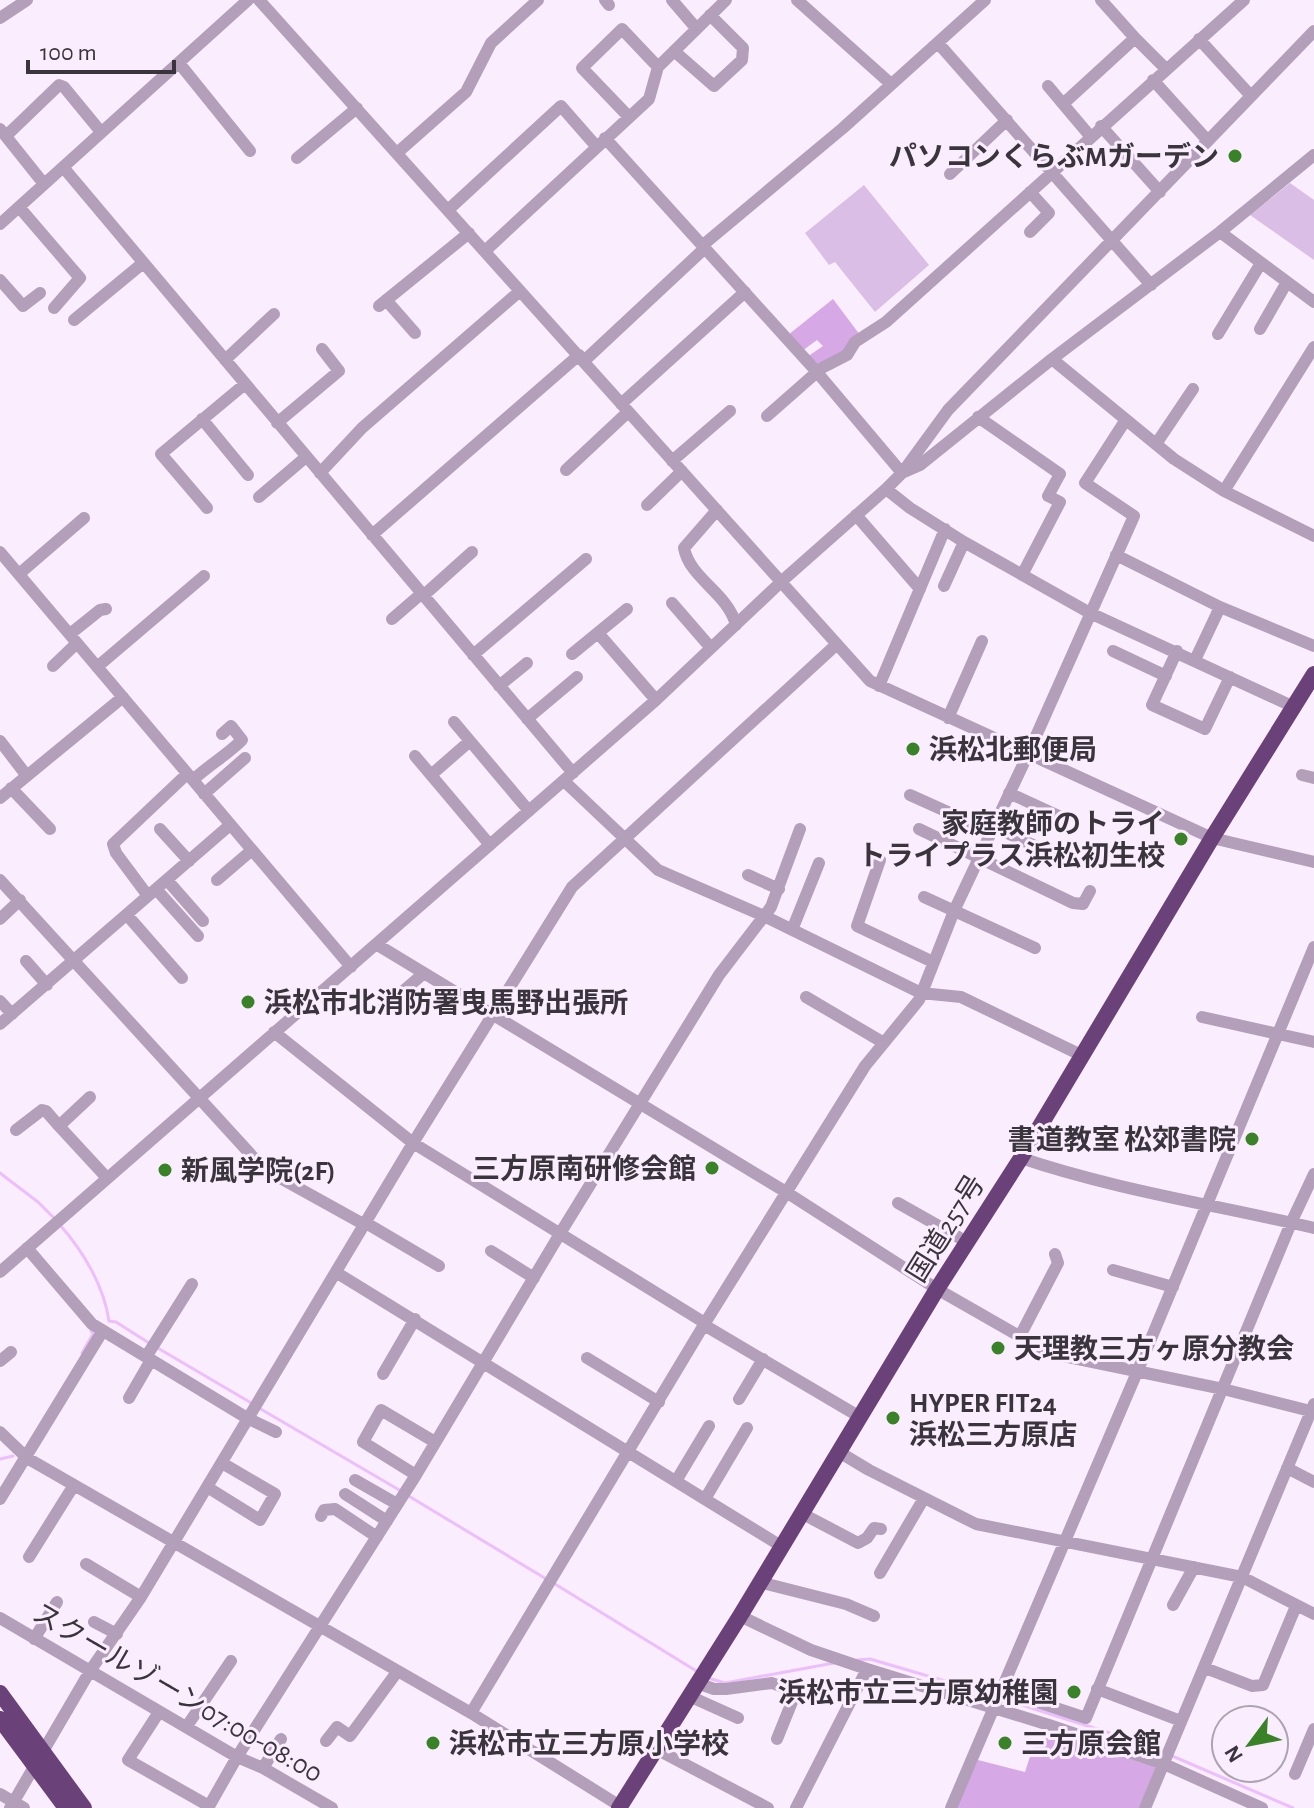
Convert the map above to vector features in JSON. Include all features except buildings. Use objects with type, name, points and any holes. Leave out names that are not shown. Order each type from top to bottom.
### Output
[{"type":"highway","name":"国道257号","points":[[620,1807],[740,1616],[937,1289],[1021,1158],[1212,838],[1294,707],[1309,691],[1314,674]]},
{"type":"highway","points":[[0,1693],[66,1808]]},
{"type":"highway","points":[[0,1719],[84,1808]]},
{"type":"street","points":[[0,18],[27,0]]},
{"type":"street","points":[[0,224],[248,0]]},
{"type":"street","points":[[259,0],[870,681],[1212,838],[1314,862]]},
{"type":"street","points":[[397,153],[466,92],[491,43],[538,0]]},
{"type":"street","points":[[672,0],[696,28]]},
{"type":"street","points":[[485,251],[649,99],[658,67],[726,0]]},
{"type":"street","points":[[797,0],[891,84]]},
{"type":"street","points":[[372,535],[581,358],[985,0]]},
{"type":"street","points":[[1101,0],[1166,69]]},
{"type":"street","points":[[767,416],[816,372],[847,355],[855,342],[886,322],[1244,0]]},
{"type":"street","points":[[674,51],[714,86],[742,60],[743,48],[710,15]]},
{"type":"street","points":[[628,116],[582,68],[622,29],[658,67]]},
{"type":"street","points":[[0,1272],[656,700],[782,581],[886,489],[902,473],[948,410],[1314,31]]},
{"type":"street","points":[[1063,104],[1135,38]]},
{"type":"street","points":[[1199,39],[1251,96]]},
{"type":"street","points":[[938,43],[1151,285]]},
{"type":"street","points":[[179,63],[250,151]]},
{"type":"street","points":[[1153,80],[1208,141]]},
{"type":"street","points":[[44,184],[3,133],[59,85],[101,132]]},
{"type":"street","points":[[1048,86],[1090,136]]},
{"type":"street","points":[[448,210],[561,106],[704,246],[902,473]]},
{"type":"street","points":[[297,158],[357,108]]},
{"type":"street","points":[[950,174],[1007,120]]},
{"type":"street","points":[[1101,126],[1160,192]]},
{"type":"street","points":[[902,473],[920,465],[1052,359],[1311,161]]},
{"type":"street","points":[[63,167],[527,719],[568,777],[624,839],[658,870],[764,916],[921,993],[961,997],[1081,1055]]},
{"type":"street","points":[[1030,192],[1049,213],[1030,232]]},
{"type":"street","points":[[19,207],[80,278],[54,308]]},
{"type":"street","points":[[1220,232],[1314,302]]},
{"type":"street","points":[[415,333],[383,303],[469,233]]},
{"type":"street","points":[[74,320],[143,263]]},
{"type":"street","points":[[1218,334],[1261,263]]},
{"type":"street","points":[[0,280],[23,306],[40,293]]},
{"type":"street","points":[[1260,329],[1287,282]]},
{"type":"street","points":[[320,473],[372,420],[520,291]]},
{"type":"street","points":[[566,470],[745,292]]},
{"type":"street","points":[[225,360],[274,314]]},
{"type":"street","points":[[1224,491],[1314,347]]},
{"type":"street","points":[[277,423],[339,371],[322,349]]},
{"type":"street","points":[[1052,359],[1125,421],[1224,491],[1314,536]]},
{"type":"street","points":[[207,508],[161,454],[245,384]]},
{"type":"street","points":[[1156,444],[1193,389]]},
{"type":"street","points":[[672,461],[730,411]]},
{"type":"street","points":[[978,417],[1060,474],[1048,496],[1060,502],[1022,575]]},
{"type":"street","points":[[202,419],[248,475]]},
{"type":"street","points":[[471,1713],[705,1324],[865,1066],[919,1000],[954,911],[1134,516],[1085,483],[1125,421]]},
{"type":"street","points":[[259,497],[306,457]]},
{"type":"street","points":[[647,505],[682,471]]},
{"type":"street","points":[[886,489],[964,542],[1090,613],[1294,707]]},
{"type":"street","points":[[717,510],[684,545],[684,551],[689,562],[733,612],[736,625]]},
{"type":"street","points":[[856,515],[920,589]]},
{"type":"street","points":[[19,574],[84,518]]},
{"type":"street","points":[[879,686],[945,529]]},
{"type":"street","points":[[944,586],[964,542]]},
{"type":"street","points":[[0,552],[351,967]]},
{"type":"street","points":[[392,619],[472,552]]},
{"type":"street","points":[[1116,555],[1220,607],[1314,646]]},
{"type":"street","points":[[473,655],[586,559]]},
{"type":"street","points":[[97,667],[204,576]]},
{"type":"street","points":[[672,603],[711,648]]},
{"type":"street","points":[[1195,660],[1220,607]]},
{"type":"street","points":[[53,666],[100,610],[106,609]]},
{"type":"street","points":[[572,654],[627,609]]},
{"type":"street","points":[[598,633],[656,700]]},
{"type":"street","points":[[948,718],[982,641]]},
{"type":"street","points":[[0,1794],[16,1806],[39,1759],[90,1671],[141,1597],[413,1143],[572,887],[837,644]]},
{"type":"street","points":[[1113,651],[1166,676]]},
{"type":"street","points":[[1177,651],[1152,705],[1205,729],[1230,677]]},
{"type":"street","points":[[499,686],[527,663]]},
{"type":"street","points":[[527,719],[577,677]]},
{"type":"street","points":[[0,798],[123,697]]},
{"type":"street","points":[[454,722],[529,811]]},
{"type":"street","points":[[203,921],[157,889],[116,853],[113,844],[190,777],[227,755],[242,740],[231,726],[222,734]]},
{"type":"street","points":[[0,741],[27,776]]},
{"type":"street","points":[[431,775],[470,741]]},
{"type":"street","points":[[415,756],[490,845]]},
{"type":"street","points":[[204,794],[245,758]]},
{"type":"street","points":[[11,788],[50,829]]},
{"type":"street","points":[[1009,793],[1065,819]]},
{"type":"street","points":[[910,795],[1066,861]]},
{"type":"street","points":[[0,1024],[230,825]]},
{"type":"street","points":[[160,829],[189,861]]},
{"type":"street","points":[[159,1712],[128,1760],[208,1807],[387,1521],[719,975],[764,916],[779,889],[800,829]]},
{"type":"street","points":[[919,829],[1078,905],[1083,904],[1090,891]]},
{"type":"street","points":[[217,880],[252,850]]},
{"type":"street","points":[[880,860],[857,926],[933,962]]},
{"type":"street","points":[[792,930],[819,863]]},
{"type":"street","points":[[748,875],[779,889]]},
{"type":"street","points":[[0,880],[264,1169],[439,1266]]},
{"type":"street","points":[[157,889],[198,936]]},
{"type":"street","points":[[924,897],[1035,948]]},
{"type":"street","points":[[0,919],[20,900]]},
{"type":"street","points":[[127,915],[182,978]]},
{"type":"street","points":[[376,944],[786,1192],[937,1289],[1049,1353],[1313,1408],[1145,1808]]},
{"type":"street","points":[[951,1808],[1314,947]]},
{"type":"street","points":[[26,961],[47,985]]},
{"type":"street","points":[[381,1010],[423,974]]},
{"type":"street","points":[[806,997],[884,1043]]},
{"type":"street","points":[[0,1001],[12,1014]]},
{"type":"street","points":[[1202,1017],[1314,1042]]},
{"type":"street","points":[[274,1032],[413,1143],[860,1417]]},
{"type":"street","points":[[59,1126],[90,1097]]},
{"type":"street","points":[[16,1130],[42,1110],[46,1111],[107,1178]]},
{"type":"street","points":[[1021,1158],[1073,1175],[1314,1228]]},
{"type":"street","points":[[1001,1690],[1086,1718],[1314,1174]]},
{"type":"street","points":[[898,1203],[967,1242]]},
{"type":"street","points":[[27,1248],[98,1329],[148,1358],[254,1409],[276,1432]]},
{"type":"street","points":[[491,1251],[534,1278]]},
{"type":"street","points":[[1020,1336],[1058,1263],[1055,1254]]},
{"type":"street","points":[[1113,1270],[1173,1287]]},
{"type":"street","points":[[337,1273],[781,1546]]},
{"type":"street","points":[[129,1398],[157,1340],[192,1284]]},
{"type":"street","points":[[383,1374],[415,1319]]},
{"type":"street","points":[[0,1499],[27,1458],[98,1329]]},
{"type":"street","points":[[0,1361],[11,1352]]},
{"type":"street","points":[[587,1358],[659,1402]]},
{"type":"street","points":[[739,1399],[763,1359]]},
{"type":"street","points":[[406,1490],[363,1442],[381,1410],[435,1442]]},
{"type":"street","points":[[676,1481],[709,1426]]},
{"type":"street","points":[[705,1499],[747,1428]]},
{"type":"street","points":[[0,1432],[27,1458],[471,1713],[620,1807]]},
{"type":"street","points":[[839,1452],[976,1524],[1242,1577],[1314,1614]]},
{"type":"street","points":[[207,1487],[260,1520],[275,1494],[222,1463]]},
{"type":"street","points":[[1287,1468],[1314,1482]]},
{"type":"street","points":[[355,1480],[406,1490]]},
{"type":"street","points":[[29,1557],[74,1485]]},
{"type":"street","points":[[345,1494],[387,1521]]},
{"type":"street","points":[[880,1573],[924,1498]]},
{"type":"street","points":[[321,1516],[324,1510],[335,1509],[377,1537]]},
{"type":"street","points":[[801,1513],[858,1543],[867,1538],[874,1528],[881,1529]]},
{"type":"street","points":[[86,1564],[141,1597]]},
{"type":"street","points":[[1173,1605],[1194,1567]]},
{"type":"street","points":[[759,1582],[846,1604],[874,1616]]},
{"type":"street","points":[[34,1639],[57,1602]]},
{"type":"street","points":[[1205,1668],[1252,1686],[1263,1685],[1296,1606]]},
{"type":"street","points":[[740,1616],[832,1658],[1164,1764],[1262,1808]]},
{"type":"street","name":"スクールゾーン07:00-08:00","points":[[0,1618],[237,1757],[263,1768],[332,1808]]},
{"type":"street","points":[[94,1622],[117,1634]]},
{"type":"street","points":[[187,1726],[231,1661]]},
{"type":"street","points":[[796,1808],[862,1668]]},
{"type":"street","points":[[326,1741],[337,1727],[350,1736],[397,1672]]},
{"type":"street","points":[[698,1681],[738,1718]]},
{"type":"street","points":[[698,1681],[714,1689],[772,1683],[796,1692],[777,1739]]},
{"type":"street","points":[[1097,1689],[1181,1721]]},
{"type":"street","points":[[1295,1774],[1314,1729]]},
{"type":"street","points":[[263,1768],[281,1739]]},
{"type":"street","points":[[656,1749],[768,1808]]},
{"type":"shaded area","points":[[1290,183],[1314,200],[1314,260],[1250,215]]},
{"type":"shaded area","points":[[864,185],[929,265],[875,312],[835,262],[829,265],[805,233]]},
{"type":"shaded area","points":[[833,299],[860,335],[845,352],[816,367],[807,357],[823,346],[817,340],[802,351],[788,335]]},
{"type":"shaded area","points":[[1039,1729],[1156,1767],[1139,1808],[956,1808],[978,1760],[1025,1772]]},
{"type":"waterway","points":[[0,1173],[55,1219]]},
{"type":"waterway","points":[[60,1225],[91,1270],[109,1321],[116,1322],[149,1343]]},
{"type":"waterway","points":[[82,1353],[93,1334],[91,1331]]},
{"type":"waterway","points":[[156,1347],[253,1404]]},
{"type":"waterway","points":[[259,1408],[401,1491]]},
{"type":"waterway","points":[[0,1459],[13,1456]]},
{"type":"waterway","points":[[407,1495],[548,1580]]},
{"type":"waterway","points":[[555,1584],[698,1672]]},
{"type":"waterway","points":[[857,1660],[870,1659],[996,1696]]},
{"type":"waterway","points":[[708,1678],[725,1683],[834,1663]]},
{"type":"waterway","points":[[1003,1699],[1163,1752]]},
{"type":"waterway","points":[[1170,1755],[1293,1808]]},
{"type":"place","name":"パソコンくらぶMガーデン","points":[[1235,156]]},
{"type":"place","name":"浜松北郵便局","points":[[913,749]]},
{"type":"place","name":"家庭教師のトライ トライプラス浜松初生校","points":[[1181,839]]},
{"type":"place","name":"浜松市北消防署曳馬野出張所","points":[[248,1002]]},
{"type":"place","name":"書道教室 松郊書院","points":[[1252,1139]]},
{"type":"place","name":"三方原南研修会館","points":[[712,1168]]},
{"type":"place","name":"新風学院(2F)","points":[[165,1170]]},
{"type":"place","name":"天理教三方ヶ原分教会","points":[[998,1348]]},
{"type":"place","name":"HYPER FIT24 浜松三方原店","points":[[893,1418]]},
{"type":"place","name":"浜松市立三方原幼稚園","points":[[1074,1692]]},
{"type":"place","name":"浜松市立三方原小学校","points":[[433,1743]]},
{"type":"place","name":"三方原会館","points":[[1005,1743]]}]
